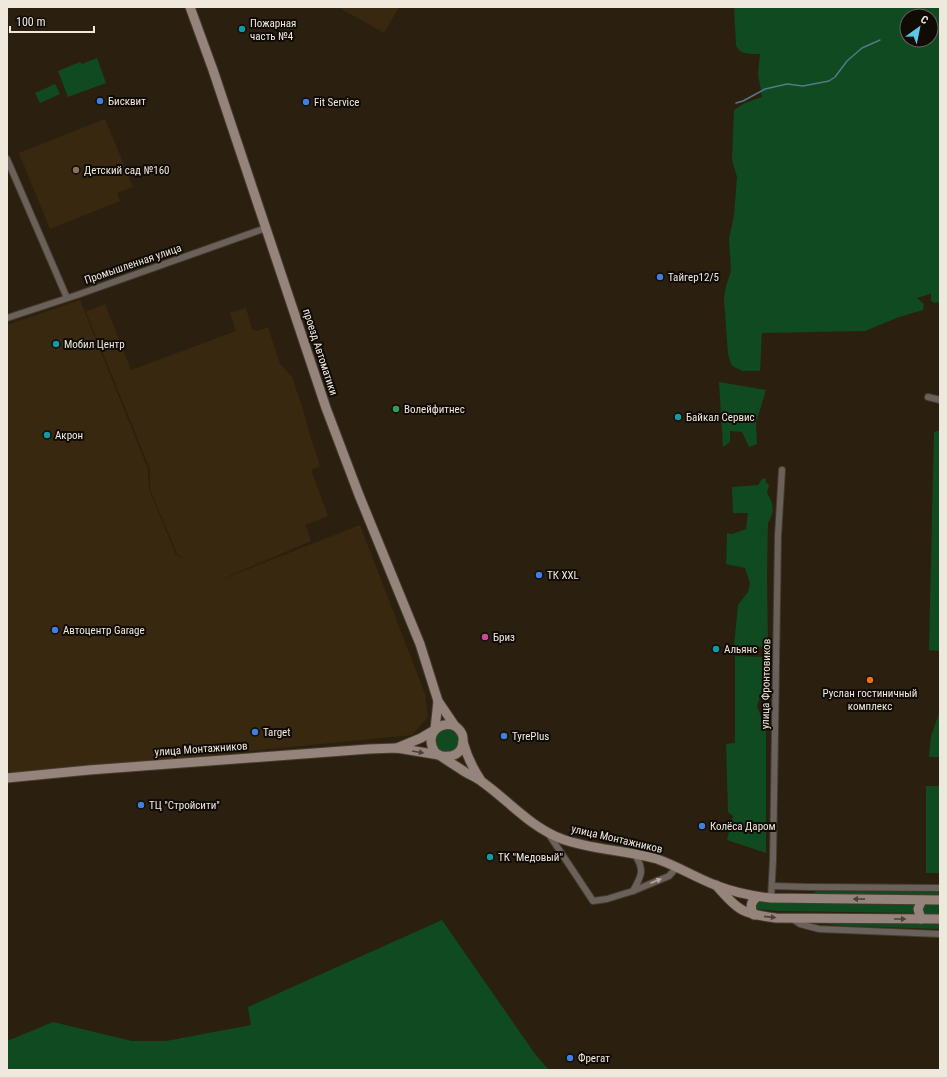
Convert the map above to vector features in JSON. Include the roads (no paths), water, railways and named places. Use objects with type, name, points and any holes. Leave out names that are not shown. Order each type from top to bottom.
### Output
[{"type":"main road","name":"проезд Автоматики","points":[[190,7],[213,70],[329,415],[359,495],[420,644],[438,701],[455,726]]},
{"type":"main road","name":"проезд Автоматики","points":[[434,730],[438,701]]},
{"type":"main road","points":[[444,724],[455,726],[461,733],[463,742],[461,749],[456,754],[449,757],[440,756],[435,752],[430,742],[434,730],[444,724]]},
{"type":"main road","name":"улица Монтажников","points":[[396,748],[421,738],[434,730]]},
{"type":"main road","name":"улица Монтажников","points":[[463,742],[466,755],[480,780]]},
{"type":"main road","name":"улица Монтажников","points":[[7,778],[48,773],[396,748],[440,756],[480,780],[523,816],[547,832],[562,839],[578,844],[634,853],[677,867],[734,891],[757,897],[771,898],[940,900]]},
{"type":"main road","name":"улица Монтажников","points":[[715,884],[729,901],[737,907],[754,915],[776,918],[939,920]]},
{"type":"main road","points":[[754,915],[751,909],[751,904],[757,897]]},
{"type":"main road","points":[[921,919],[918,909],[922,900]]},
{"type":"street","points":[[7,159],[67,298]]},
{"type":"street","name":"Промышленная улица","points":[[7,318],[266,228]]},
{"type":"street","points":[[928,397],[940,400]]},
{"type":"street","name":"улица Фронтовиков","points":[[771,898],[774,830],[778,536],[782,470]]},
{"type":"street","points":[[547,832],[593,901],[608,899],[632,891],[669,876],[677,867]]},
{"type":"street","points":[[632,891],[641,874],[640,863],[634,853]]},
{"type":"street","points":[[772,886],[940,888]]},
{"type":"street","points":[[800,898],[809,887]]},
{"type":"street","points":[[791,918],[800,924],[819,929],[940,934]]},
{"type":"waterway","points":[[736,103],[743,101],[765,89],[787,84],[803,86],[829,81],[835,77],[847,61],[862,48],[880,40]]},
{"type":"place","name":"Пожарная часть №4","points":[[242,29]]},
{"type":"place","name":"Бисквит","points":[[100,101]]},
{"type":"place","name":"Fit Service","points":[[306,102]]},
{"type":"place","name":"Детский сад №160","points":[[76,170]]},
{"type":"place","name":"Тайгер12/5","points":[[660,277]]},
{"type":"place","name":"Мобил Центр","points":[[56,344]]},
{"type":"place","name":"Волейфитнес","points":[[396,409]]},
{"type":"place","name":"Байкал Сервис","points":[[678,417]]},
{"type":"place","name":"Акрон","points":[[47,435]]},
{"type":"place","name":"ТК XXL","points":[[539,575]]},
{"type":"place","name":"Автоцентр Garage","points":[[55,630]]},
{"type":"place","name":"Бриз","points":[[485,637]]},
{"type":"place","name":"Альянс","points":[[716,649]]},
{"type":"place","name":"Руслан гостиничный комплекс","points":[[870,680]]},
{"type":"place","name":"Target","points":[[255,732]]},
{"type":"place","name":"TyrePlus","points":[[504,736]]},
{"type":"place","name":"ТЦ \"Стройсити\"","points":[[141,805]]},
{"type":"place","name":"Колёса Даром","points":[[702,826]]},
{"type":"place","name":"ТК \"Медовый\"","points":[[490,857]]},
{"type":"place","name":"Фрегат","points":[[570,1058]]}]
